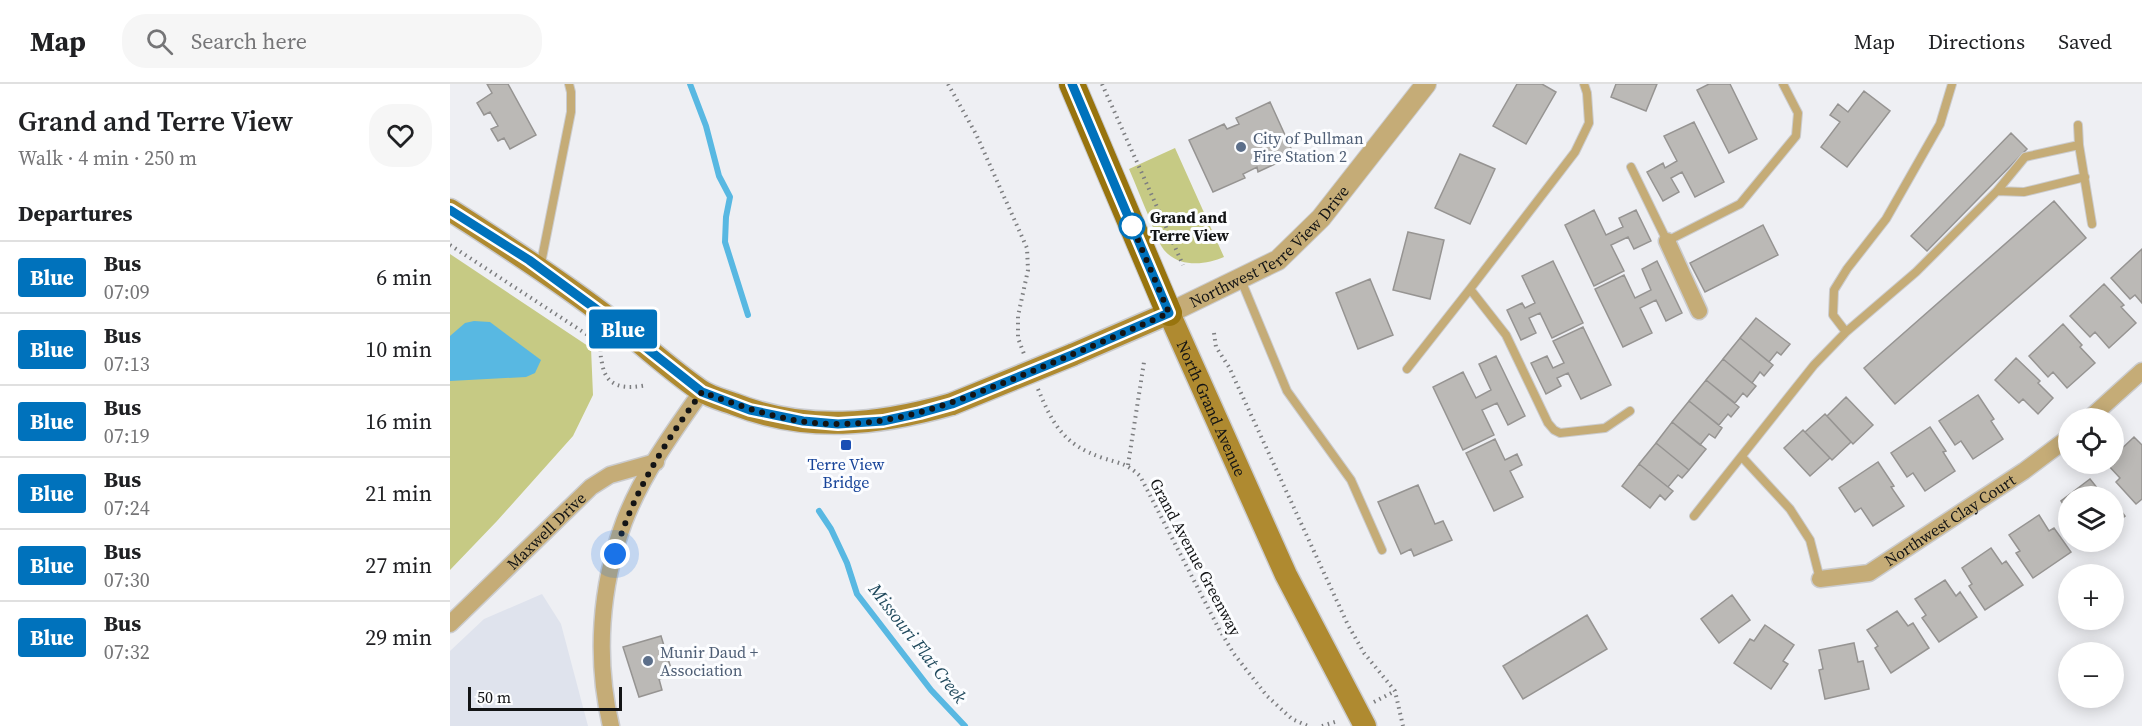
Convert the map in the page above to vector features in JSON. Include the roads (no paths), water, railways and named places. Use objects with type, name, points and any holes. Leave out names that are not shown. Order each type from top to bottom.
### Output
[{"type":"main road","name":"North Grand Avenue","points":[[1072,84],[1169,313],[1286,575],[1365,726]]},
{"type":"main road","points":[[450,210],[540,268],[611,320],[702,392],[750,410],[803,421],[838,424],[883,421],[952,404],[1169,313]]},
{"type":"street","name":"Northwest Terre View Drive","points":[[1169,313],[1241,280],[1278,260],[1321,218],[1426,84]]},
{"type":"street","points":[[1667,242],[1699,310]]},
{"type":"street","points":[[2101,408],[2142,370]]},
{"type":"street","points":[[611,726],[604,697],[601,632],[610,571],[624,521],[656,462],[702,392]]},
{"type":"street","name":"Northwest Clay Court","points":[[1820,579],[1869,573],[2024,471],[2058,446]]},
{"type":"street","name":"Maxwell Drive","points":[[450,624],[591,487],[610,474],[656,462]]},
{"type":"lane","points":[[540,268],[571,112],[569,84]]},
{"type":"lane","points":[[1407,369],[1575,152],[1589,123],[1587,93],[1584,84]]},
{"type":"lane","points":[[1631,167],[1667,242],[1740,204],[1796,136],[1797,113],[1784,84]]},
{"type":"lane","points":[[1846,332],[1833,315],[1834,290],[1847,269],[1886,219],[1940,124],[1952,84]]},
{"type":"lane","points":[[2078,125],[2079,145],[2092,224]]},
{"type":"lane","points":[[1694,516],[1814,364],[1846,332],[1916,272],[1997,191],[2025,157],[2079,145]]},
{"type":"lane","points":[[1997,191],[2024,192],[2085,177]]},
{"type":"lane","points":[[1241,280],[1287,391],[1351,480],[1382,550]]},
{"type":"lane","points":[[1470,289],[1506,335],[1548,423],[1554,430],[1560,433],[1605,428],[1630,411]]},
{"type":"lane","points":[[1742,457],[1790,509],[1810,540],[1820,579]]},
{"type":"water","points":[[490,322],[541,360],[535,373],[526,377],[450,381],[450,336],[465,323]]},
{"type":"waterway","name":"Missouri Flat Creek","points":[[690,84],[706,126],[719,176],[730,197],[725,242],[748,315]]},
{"type":"waterway","name":"Missouri Flat Creek","points":[[819,511],[831,529],[847,563],[857,594],[931,690],[965,726]]},
{"type":"place","name":"City of Pullman Fire Station 2","points":[[1241,147]]},
{"type":"place","name":"Grand and Terre View","points":[[1132,226]]},
{"type":"place","name":"Terre View Bridge","points":[[846,445]]},
{"type":"place","name":"Munir Daud + Association","points":[[648,661]]}]
